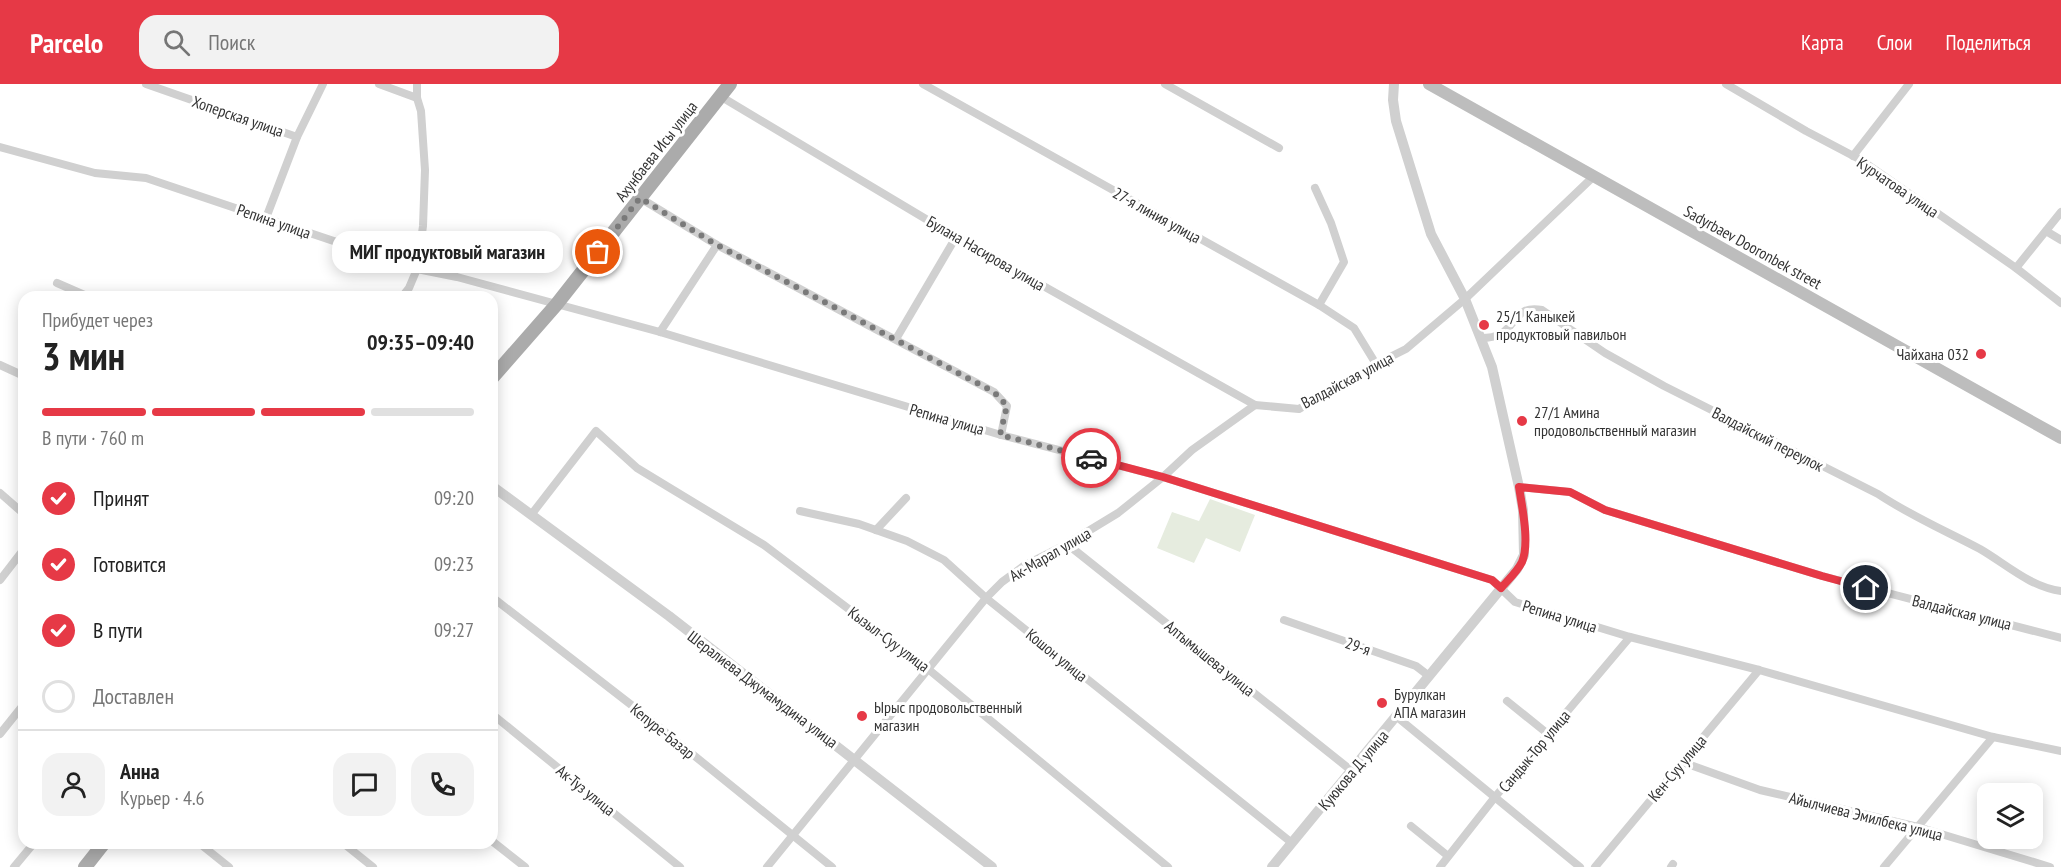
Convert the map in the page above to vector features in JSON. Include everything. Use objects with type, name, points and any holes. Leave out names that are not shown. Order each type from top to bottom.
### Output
[{"type":"main road","name":"Ахунбаева Исы улица","points":[[498,371],[556,305],[730,84]]},
{"type":"main road","name":"Sadyrbaev Dooronbek street","points":[[1429,84],[2061,438]]},
{"type":"main road","points":[[85,867],[99,849]]},
{"type":"street","name":"Хоперская улица","points":[[146,84],[297,137]]},
{"type":"street","name":"Хоперская улица","points":[[266,218],[297,137],[322,84]]},
{"type":"street","points":[[379,84],[417,98]]},
{"type":"street","points":[[407,291],[417,269],[423,226],[425,170],[422,111],[417,98],[417,84]]},
{"type":"street","name":"27-я линия улица","points":[[923,84],[1319,305],[1354,328],[1376,364]]},
{"type":"street","points":[[1165,84],[1279,148]]},
{"type":"street","points":[[1394,84],[1393,100],[1396,121],[1431,234],[1466,298],[1492,367],[1519,487],[1524,530],[1524,555],[1517,569],[1501,588]]},
{"type":"street","name":"Курчатова улица","points":[[1726,84],[1853,156],[2016,268],[2061,303]]},
{"type":"street","points":[[1853,156],[1909,84]]},
{"type":"street","name":"Булана Насирова улица","points":[[720,96],[956,237],[1255,405]]},
{"type":"street","name":"Репина улица","points":[[0,147],[95,174],[146,178],[417,269],[660,332],[1000,435],[1163,477],[1492,580],[1515,602],[1630,637],[1759,670],[1993,737],[2061,751]]},
{"type":"street","name":"Валдайская улица","points":[[1255,405],[1299,409],[1406,349],[1466,298],[1593,177]]},
{"type":"street","points":[[1315,188],[1331,223],[1344,262],[1319,305]]},
{"type":"street","points":[[640,198],[717,245],[994,392],[1007,406],[1000,435]]},
{"type":"street","points":[[2016,268],[2061,212]]},
{"type":"street","points":[[2046,231],[2061,240]]},
{"type":"street","points":[[896,339],[956,237]]},
{"type":"street","points":[[660,332],[717,245]]},
{"type":"street","points":[[57,283],[75,291]]},
{"type":"street","name":"Валдайский переулок","points":[[1481,338],[1490,338],[1503,333],[1511,323],[1532,308],[1542,310],[1605,353],[1664,386],[1878,494],[1907,513],[1987,554],[2024,578],[2051,590],[2061,591]]},
{"type":"street","points":[[0,365],[18,373]]},
{"type":"street","points":[[1163,477],[1192,450],[1255,405]]},
{"type":"street","name":"Кызыл-Суу улица","points":[[531,515],[596,431],[637,468],[764,545],[928,669],[1168,867]]},
{"type":"street","name":"Ак-Марал улица","points":[[767,867],[854,758],[986,598],[1002,582],[1025,565],[1067,544],[1118,513],[1163,477]]},
{"type":"street","name":"Валдайская улица","points":[[1519,487],[1570,492],[1605,510],[1822,576],[2061,638]]},
{"type":"street","name":"Шералиева Джумамудина улица","points":[[498,490],[669,616],[992,867]]},
{"type":"street","points":[[0,493],[18,509]]},
{"type":"street","points":[[876,530],[906,498]]},
{"type":"street","name":"Кошон улица","points":[[800,511],[859,524],[907,541],[944,560],[986,598],[1292,843]]},
{"type":"street","name":"Алтымышева улица","points":[[1067,544],[1352,771]]},
{"type":"street","points":[[0,580],[18,557]]},
{"type":"street","name":"Куюкова Д. улица","points":[[1272,867],[1501,588]]},
{"type":"street","name":"Кепуре-Базар","points":[[498,602],[634,707],[832,867]]},
{"type":"street","name":"29-я","points":[[1284,620],[1416,666],[1429,676]]},
{"type":"street","name":"Сандык-Тор улица","points":[[1440,867],[1495,797],[1630,637]]},
{"type":"street","name":"Кен-Суу улица","points":[[1595,867],[1759,670]]},
{"type":"street","points":[[1507,701],[1548,734]]},
{"type":"street","points":[[0,734],[18,712]]},
{"type":"street","points":[[1396,717],[1580,867]]},
{"type":"street","name":"Ак-Туз улица","points":[[498,719],[680,867]]},
{"type":"street","points":[[1884,867],[1993,737]]},
{"type":"street","name":"Айылчиева Эмилбека улица","points":[[1682,762],[1760,790],[1918,827],[2050,867]]},
{"type":"street","points":[[1411,826],[1448,856]]},
{"type":"street","points":[[498,846],[525,867]]},
{"type":"street","points":[[14,867],[29,849]]},
{"type":"street","points":[[206,849],[229,867]]},
{"type":"street","points":[[350,849],[373,867]]},
{"type":"shaded area","points":[[1210,499],[1255,515],[1240,552],[1206,538],[1194,563],[1157,548],[1172,512],[1199,521]]},
{"type":"way so far","points":[[598,252],[640,198],[717,245],[994,392],[1007,406],[1000,435],[1091,458]]},
{"type":"place","name":"МИГ продуктовый магазин","points":[[598,252]]},
{"type":"place","name":"25/1 Каныкей продуктовый павильон","points":[[1484,325]]},
{"type":"place","name":"Чайхана 032","points":[[1981,354]]},
{"type":"place","name":"27/1 Амина продовольственный магазин","points":[[1522,421]]},
{"type":"place","name":"Бурулкан АПА магазин","points":[[1382,703]]},
{"type":"place","name":"Ырыс продовольственный магазин","points":[[862,716]]},
{"type":"route","points":[[1091,458],[1163,477],[1492,580],[1501,588],[1517,569],[1524,555],[1523,510],[1519,487],[1570,492],[1605,510],[1866,588]]}]
